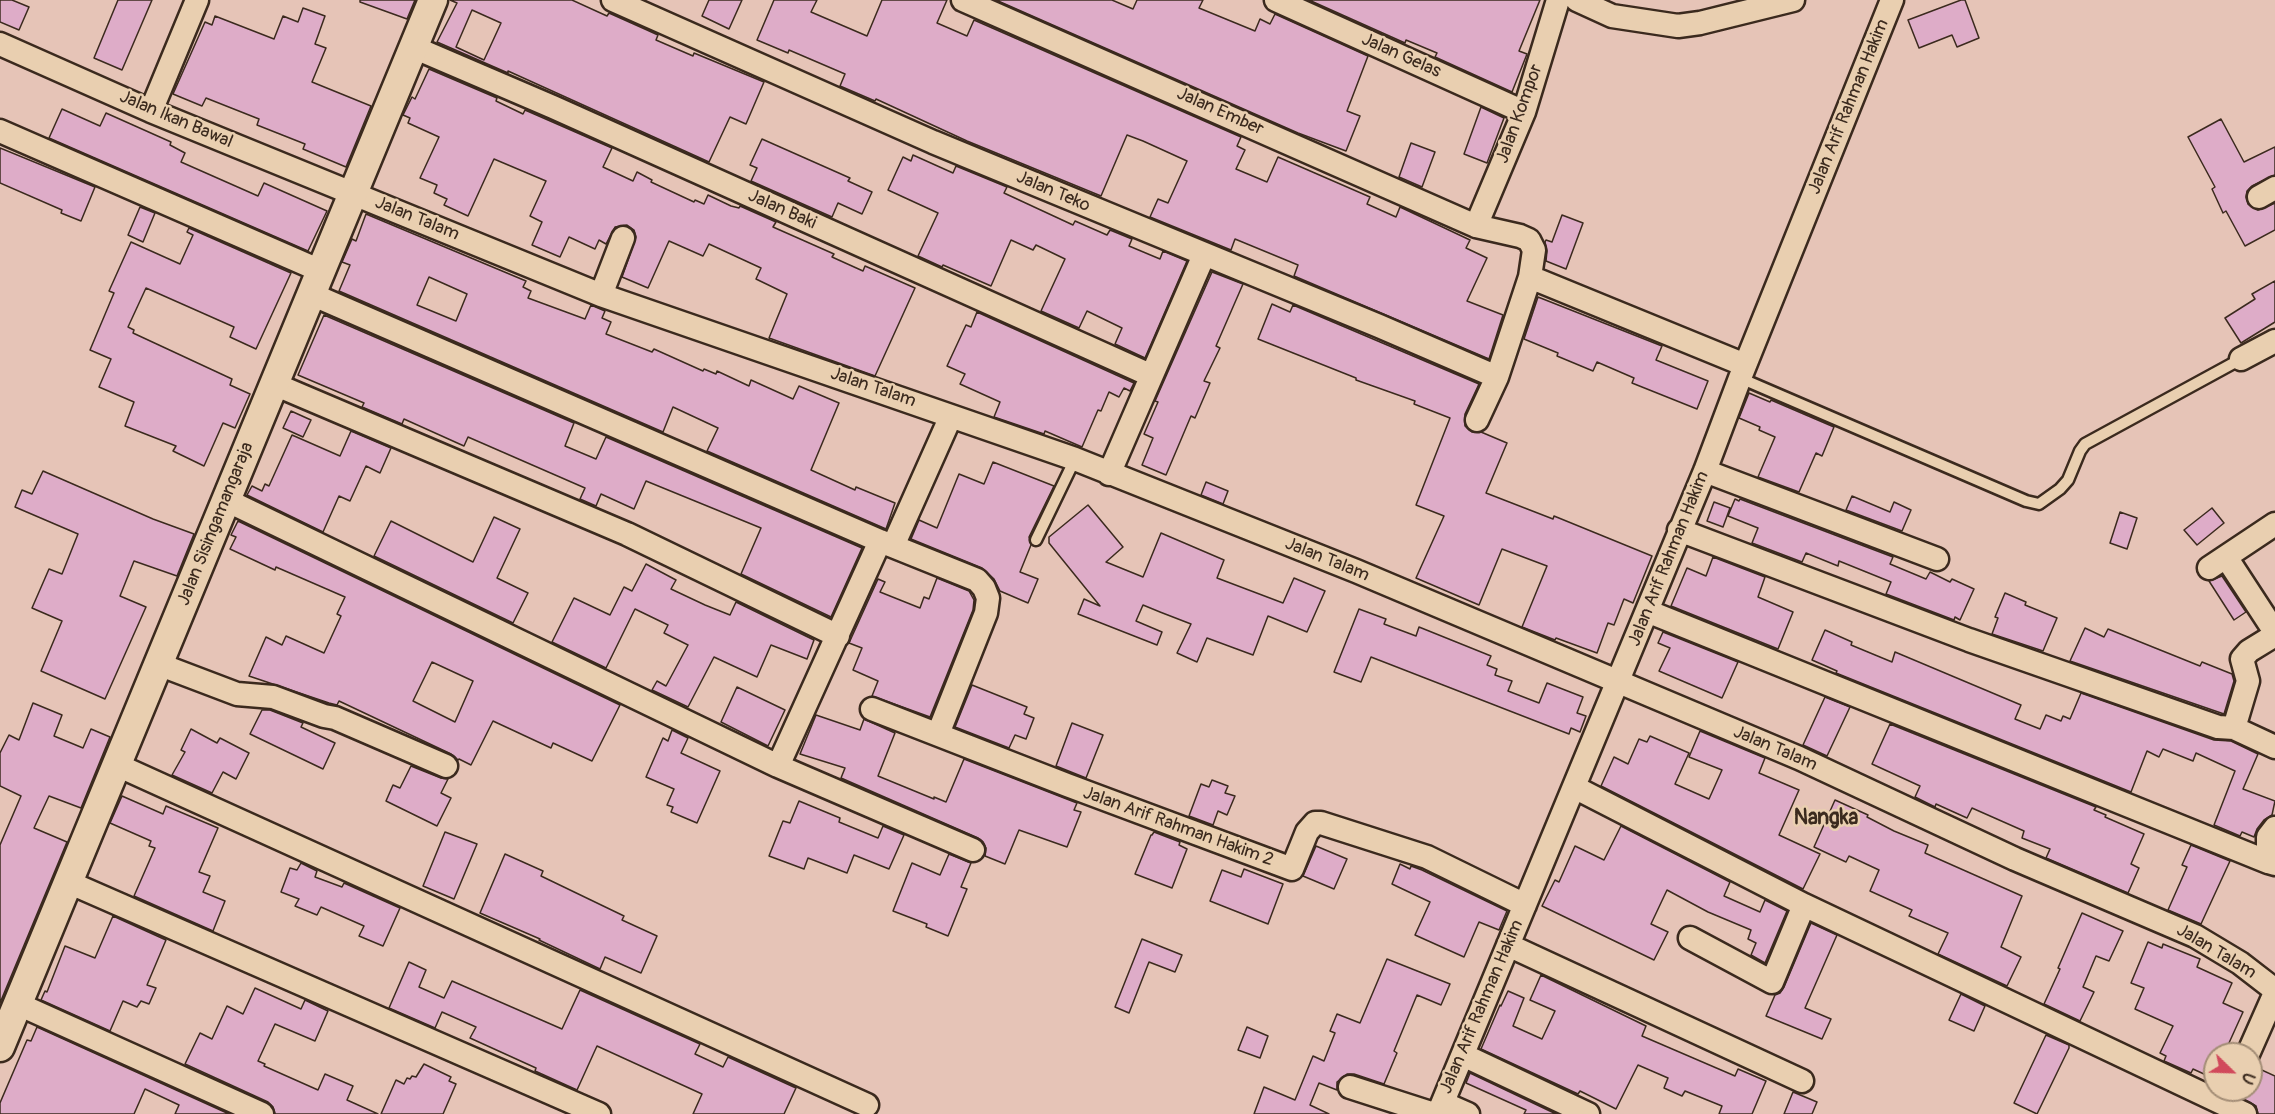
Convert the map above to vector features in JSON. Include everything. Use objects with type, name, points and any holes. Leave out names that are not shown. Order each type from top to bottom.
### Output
[{"type":"street","points":[[151,111],[196,0]]},
{"type":"street","name":"Jalan Sisingamangaraja","points":[[6,1027],[117,765],[433,0]]},
{"type":"street","name":"Jalan Teko","points":[[613,0],[933,142],[1497,377]]},
{"type":"street","name":"Jalan Ember","points":[[963,0],[1476,225],[1529,240],[1534,250],[1530,277],[1497,377],[1477,420]]},
{"type":"street","name":"Jalan Gelas","points":[[1276,0],[1524,112]]},
{"type":"street","name":"Jalan Kompor","points":[[1476,225],[1524,112],[1558,0]]},
{"type":"street","points":[[1577,0],[1612,16],[1678,26],[1700,23],[1793,0]]},
{"type":"street","name":"Jalan Arif Rahman Hakim","points":[[1438,1110],[1463,1055],[1705,471],[1892,0]]},
{"type":"street","name":"Jalan Ikan Bawal","points":[[0,44],[151,111],[353,193]]},
{"type":"street","name":"Jalan Baki","points":[[413,47],[553,107],[1150,375]]},
{"type":"street","points":[[0,131],[316,283],[887,544],[977,580],[984,588],[988,598],[986,613],[938,734]]},
{"type":"street","name":"Jalan Talam","points":[[353,193],[602,295],[1075,459],[1356,572],[1799,758],[2015,859],[2195,936],[2240,963],[2275,991]]},
{"type":"street","points":[[602,295],[623,238]]},
{"type":"street","points":[[1109,474],[1204,255]]},
{"type":"street","points":[[1530,277],[1743,372]]},
{"type":"street","points":[[2241,359],[2275,341]]},
{"type":"street","points":[[274,384],[627,534],[838,636]]},
{"type":"street","points":[[778,766],[838,636],[951,416]]},
{"type":"street","points":[[1705,471],[1937,559]]},
{"type":"street","points":[[226,500],[778,766],[973,850]]},
{"type":"street","points":[[2234,728],[2248,681],[2242,659],[2248,651],[2275,633],[2217,562],[2275,525]]},
{"type":"street","points":[[1679,530],[1979,644],[2218,727],[2234,728],[2275,747]]},
{"type":"street","points":[[1647,611],[2272,863]]},
{"type":"street","points":[[158,664],[237,694],[273,698],[335,718],[446,766]]},
{"type":"street","name":"Jalan Arif Rahman Hakim 2","points":[[872,709],[1292,869],[1307,832],[1315,824],[1321,823],[1427,856],[1525,905]]},
{"type":"street","points":[[117,765],[867,1105]]},
{"type":"street","points":[[1574,787],[1804,904],[2232,1106]]},
{"type":"street","points":[[2272,863],[2268,837],[2275,828]]},
{"type":"street","points":[[68,882],[599,1114]]},
{"type":"street","points":[[1690,938],[1772,982],[1804,904]]},
{"type":"street","points":[[1508,945],[1802,1081]]},
{"type":"street","points":[[2253,1042],[2275,991]]},
{"type":"street","points":[[6,1027],[262,1114]]},
{"type":"street","points":[[1463,1055],[1587,1114]]},
{"type":"street","points":[[1350,1087],[1438,1110],[1468,1114]]},
{"type":"lane","points":[[1743,372],[2026,501],[2039,504],[2060,489],[2068,480],[2085,444],[2241,359]]},
{"type":"lane","points":[[1036,540],[1075,459]]},
{"type":"building","points":[[0,0],[12,0],[29,7],[19,30],[0,22]]},
{"type":"building","points":[[118,0],[152,0],[122,70],[94,58]]},
{"type":"building","points":[[360,0],[415,0],[407,19],[360,2]]},
{"type":"building","points":[[450,0],[572,0],[607,16],[609,13],[658,35],[656,40],[693,56],[694,53],[764,82],[746,124],[730,117],[709,162],[508,71],[508,73],[437,42],[457,3]],"holes":[[[472,10],[501,23],[484,60],[456,47]]]},
{"type":"building","points":[[709,0],[742,0],[729,29],[702,16]]},
{"type":"building","points":[[774,0],[817,0],[811,12],[867,36],[882,0],[947,0],[937,23],[967,36],[974,20],[1241,137],[1237,146],[1245,150],[1236,169],[1267,182],[1278,157],[1370,197],[1367,204],[1396,217],[1400,207],[1470,240],[1466,248],[1487,258],[1467,301],[1503,315],[1489,359],[1294,276],[1298,265],[1235,239],[1231,250],[1150,217],[1158,199],[1168,203],[1187,161],[1143,141],[1127,135],[1101,196],[967,141],[876,99],[875,101],[840,86],[845,74],[789,50],[788,53],[757,40]]},
{"type":"building","points":[[996,0],[1112,0],[1133,9],[1137,0],[1203,0],[1199,8],[1255,31],[1260,19],[1270,24],[1275,14],[1368,56],[1347,111],[1360,116],[1346,151],[1298,133]]},
{"type":"building","points":[[1309,0],[1540,0],[1519,51],[1527,54],[1512,92],[1435,57],[1437,53],[1406,40],[1405,43]]},
{"type":"building","points":[[1965,0],[1979,38],[1957,47],[1952,35],[1919,48],[1908,20]]},
{"type":"building","points":[[303,8],[325,16],[315,44],[326,48],[312,82],[371,106],[346,167],[303,149],[305,144],[257,125],[259,119],[206,98],[202,106],[173,94],[205,22],[212,25],[215,16],[274,39],[283,16],[298,22]]},
{"type":"building","points":[[429,69],[497,98],[496,101],[523,114],[525,110],[612,148],[603,167],[633,181],[637,172],[652,180],[651,182],[694,202],[695,200],[704,204],[708,195],[731,206],[739,208],[740,206],[776,222],[773,227],[834,254],[832,257],[863,271],[865,266],[915,288],[875,376],[769,338],[787,294],[756,279],[761,268],[709,244],[703,256],[669,241],[648,288],[622,277],[636,237],[634,230],[627,225],[615,227],[606,244],[599,240],[595,249],[569,237],[560,257],[532,245],[542,222],[530,216],[546,181],[494,159],[468,216],[444,205],[447,199],[434,193],[437,185],[420,178],[439,137],[408,123],[410,118],[403,115],[412,97],[415,99]]},
{"type":"building","points":[[1481,107],[1504,118],[1487,163],[1464,154]]},
{"type":"building","points":[[62,109],[100,126],[106,113],[171,142],[170,145],[185,153],[181,162],[258,196],[264,183],[327,211],[308,251],[49,138]]},
{"type":"building","points":[[2221,119],[2244,162],[2275,147],[2275,175],[2252,186],[2247,191],[2246,197],[2248,204],[2258,210],[2275,203],[2275,230],[2245,246],[2226,211],[2223,213],[2212,189],[2215,187],[2188,137]]},
{"type":"building","points":[[762,139],[850,178],[848,181],[872,192],[862,214],[838,203],[832,217],[751,181],[757,168],[750,165]]},
{"type":"building","points":[[1411,143],[1435,152],[1422,187],[1399,177]]},
{"type":"building","points":[[0,148],[95,187],[81,221],[61,213],[62,210],[0,183]]},
{"type":"building","points":[[913,155],[953,173],[956,166],[1007,187],[1004,193],[1073,225],[1075,221],[1107,235],[1110,230],[1132,239],[1129,246],[1160,259],[1163,251],[1187,261],[1145,358],[1115,344],[1122,328],[1087,311],[1079,328],[1041,311],[1065,259],[1036,245],[1033,250],[1011,240],[991,286],[918,256],[938,213],[888,190],[903,157],[911,161]]},
{"type":"building","points":[[140,207],[155,213],[143,242],[128,235]]},
{"type":"building","points":[[366,214],[526,281],[523,287],[531,291],[528,298],[585,319],[591,305],[605,311],[602,318],[611,322],[606,334],[652,352],[654,349],[703,371],[704,369],[716,374],[717,371],[749,386],[751,380],[793,399],[799,386],[839,403],[811,470],[855,490],[856,487],[895,503],[886,529],[707,451],[718,428],[673,407],[663,432],[339,291],[350,265],[342,262],[352,239],[356,241]],"holes":[[[429,277],[467,294],[456,321],[417,305]]]},
{"type":"building","points":[[1562,215],[1583,223],[1566,269],[1546,261],[1545,242],[1546,240],[1552,242]]},
{"type":"building","points":[[189,228],[291,273],[256,349],[230,337],[234,327],[146,288],[128,327],[134,330],[133,333],[232,379],[230,385],[250,394],[235,428],[223,423],[204,466],[173,451],[176,446],[125,426],[134,402],[99,387],[111,359],[90,350],[114,293],[109,291],[131,242],[180,264],[193,235],[187,232]]},
{"type":"building","points":[[1212,272],[1243,284],[1216,346],[1220,348],[1204,381],[1210,383],[1195,418],[1191,416],[1166,475],[1142,465],[1153,438],[1144,434],[1158,402],[1155,401]]},
{"type":"building","points":[[2275,281],[2275,322],[2241,343],[2225,318],[2255,299],[2252,294]]},
{"type":"building","points":[[1538,297],[1662,346],[1656,360],[1708,381],[1697,409],[1632,383],[1634,378],[1597,362],[1593,371],[1524,339]]},
{"type":"building","points":[[1272,304],[1290,312],[1293,305],[1479,384],[1465,414],[1465,426],[1472,432],[1481,432],[1507,443],[1486,493],[1553,519],[1554,516],[1652,556],[1633,603],[1624,599],[1614,625],[1608,623],[1597,653],[1522,627],[1547,566],[1502,549],[1479,605],[1416,578],[1444,516],[1416,505],[1450,418],[1414,404],[1415,401],[1356,380],[1356,378],[1258,339]]},
{"type":"building","points":[[977,312],[1134,383],[1130,391],[1124,388],[1119,397],[1109,392],[1101,411],[1098,410],[1082,447],[1045,431],[1044,434],[994,417],[1000,402],[960,384],[965,374],[947,366],[966,325],[971,327]]},
{"type":"building","points":[[324,315],[574,423],[565,446],[596,459],[606,437],[862,548],[831,617],[741,574],[761,528],[646,481],[634,509],[601,494],[596,506],[580,499],[585,488],[468,437],[464,446],[404,419],[402,424],[362,407],[364,403],[298,375]]},
{"type":"building","points":[[1749,393],[1834,427],[1822,456],[1816,453],[1799,492],[1758,477],[1775,437],[1759,430],[1760,427],[1739,418]]},
{"type":"building","points":[[291,411],[311,420],[303,437],[283,428]]},
{"type":"building","points":[[351,431],[391,448],[380,473],[366,466],[350,501],[339,496],[323,532],[247,495],[252,486],[262,491],[265,484],[269,486],[292,435],[340,456]]},
{"type":"building","points":[[993,462],[1054,486],[1029,537],[1031,545],[1020,572],[1038,579],[1028,603],[1000,591],[994,579],[982,568],[911,539],[919,520],[937,528],[959,474],[984,484]]},
{"type":"building","points":[[43,471],[153,519],[194,534],[177,576],[134,561],[120,596],[146,607],[105,699],[41,671],[62,621],[32,608],[49,569],[62,574],[78,534],[15,507],[22,490],[32,494]]},
{"type":"building","points":[[1206,482],[1228,491],[1223,504],[1201,495]]},
{"type":"building","points":[[1852,496],[1890,512],[1894,502],[1911,510],[1902,531],[1846,510]]},
{"type":"building","points":[[1735,499],[1893,557],[1890,564],[1926,579],[1930,572],[1950,582],[1952,579],[1974,589],[1960,620],[1955,617],[1954,620],[1886,594],[1891,582],[1839,561],[1838,566],[1806,553],[1802,562],[1752,543],[1758,528],[1728,516]]},
{"type":"building","points":[[1714,502],[1730,508],[1723,527],[1707,521]]},
{"type":"building","points":[[1088,505],[1123,547],[1106,562],[1143,577],[1161,533],[1224,560],[1217,578],[1283,603],[1294,578],[1325,591],[1307,632],[1268,616],[1253,655],[1207,638],[1197,662],[1177,653],[1191,624],[1143,605],[1136,621],[1162,632],[1157,645],[1078,614],[1084,599],[1100,606],[1049,543],[1049,537]]},
{"type":"building","points":[[2212,508],[2224,523],[2197,545],[2184,530]]},
{"type":"building","points":[[2120,512],[2137,518],[2127,549],[2110,543]]},
{"type":"building","points":[[494,517],[520,529],[497,578],[528,593],[513,623],[374,556],[391,521],[473,562]]},
{"type":"building","points":[[238,521],[620,705],[592,761],[553,743],[551,748],[493,721],[471,765],[339,701],[337,705],[329,703],[249,676],[266,637],[282,645],[286,636],[324,653],[341,616],[337,614],[345,597],[276,567],[275,570],[230,549],[236,537],[231,535]],"holes":[[[432,662],[473,681],[455,722],[413,701]]]},
{"type":"building","points":[[1713,557],[1765,577],[1758,597],[1793,612],[1778,649],[1671,606],[1687,568],[1706,576]]},
{"type":"building","points":[[646,564],[676,580],[671,589],[705,605],[730,615],[736,602],[814,640],[807,659],[771,645],[757,677],[714,657],[688,707],[652,690],[657,681],[666,686],[688,645],[664,633],[668,625],[635,609],[606,668],[552,642],[574,598],[610,615],[624,587],[632,591]]},
{"type":"building","points":[[2222,576],[2246,612],[2234,620],[2209,581]]},
{"type":"building","points":[[937,578],[969,591],[974,600],[973,610],[930,717],[872,696],[878,681],[853,670],[862,648],[849,643],[878,579],[885,582],[880,592],[920,608],[924,597],[929,599]]},
{"type":"building","points":[[2005,593],[2026,602],[2025,605],[2057,618],[2043,651],[1992,634],[1998,618],[1995,617]]},
{"type":"building","points":[[1359,609],[1386,619],[1384,624],[1416,636],[1419,627],[1491,656],[1487,665],[1497,669],[1495,675],[1512,681],[1508,691],[1539,703],[1547,683],[1583,697],[1577,713],[1586,716],[1580,732],[1571,728],[1569,734],[1371,657],[1361,682],[1334,672]]},
{"type":"building","points":[[2085,628],[2104,637],[2108,629],[2200,666],[2202,662],[2232,674],[2234,681],[2224,714],[2070,661]]},
{"type":"building","points":[[1825,630],[1852,642],[1851,645],[1892,662],[1895,652],[2021,705],[2015,719],[2040,729],[2046,715],[2061,721],[2063,716],[2070,719],[2081,693],[2214,740],[2231,741],[2258,754],[2243,789],[2275,801],[2272,815],[2264,820],[2254,837],[2242,832],[2240,836],[2214,825],[2235,771],[2196,753],[2193,761],[2163,749],[2159,757],[2147,751],[2131,792],[1836,673],[1837,671],[1812,660]]},
{"type":"building","points":[[1663,632],[1738,662],[1722,698],[1659,671],[1670,648],[1658,643]]},
{"type":"building","points":[[972,685],[1027,707],[1024,714],[1034,718],[1026,739],[1015,735],[1009,748],[955,727]]},
{"type":"building","points":[[737,687],[785,710],[768,746],[721,722]]},
{"type":"building","points":[[1825,697],[1850,707],[1827,756],[1803,745]]},
{"type":"building","points":[[33,703],[62,715],[54,736],[83,748],[91,729],[110,737],[81,808],[49,796],[34,828],[67,842],[0,1003],[0,845],[21,796],[0,786],[0,753],[9,735],[19,740]]},
{"type":"building","points":[[262,710],[270,710],[303,723],[301,727],[335,743],[323,769],[250,734]]},
{"type":"building","points":[[816,715],[860,730],[864,719],[895,733],[878,776],[934,799],[934,797],[946,802],[964,759],[1077,803],[1074,810],[1081,812],[1067,847],[1019,830],[1005,864],[985,856],[986,848],[978,838],[841,778],[845,768],[800,754]]},
{"type":"building","points":[[1072,723],[1103,735],[1086,778],[1056,766]]},
{"type":"building","points":[[1890,724],[2096,807],[2094,810],[2106,815],[2105,817],[2144,834],[2131,864],[2139,868],[2128,893],[2046,858],[2050,849],[2022,838],[2024,831],[1972,808],[1967,818],[1915,797],[1920,786],[1872,764]]},
{"type":"building","points":[[191,729],[217,743],[220,738],[249,753],[236,779],[223,772],[212,793],[172,775],[185,752],[181,750]]},
{"type":"building","points":[[672,730],[688,738],[681,753],[720,771],[697,823],[671,812],[673,807],[667,805],[674,789],[646,777],[663,738],[668,741]]},
{"type":"building","points":[[1700,731],[1765,758],[1759,773],[1799,790],[1779,835],[1820,854],[1803,889],[1601,786],[1614,757],[1628,764],[1639,739],[1647,742],[1650,736],[1689,753],[1675,784],[1709,799],[1722,770],[1689,757]]},
{"type":"building","points":[[411,766],[448,779],[441,793],[451,798],[437,826],[386,801],[393,785],[400,788]]},
{"type":"building","points":[[1212,780],[1228,786],[1225,793],[1235,796],[1227,815],[1218,811],[1213,825],[1189,816],[1201,784],[1209,787]]},
{"type":"building","points":[[122,796],[163,814],[166,806],[218,828],[199,872],[210,876],[203,892],[225,901],[213,931],[134,896],[155,848],[149,846],[151,841],[110,823]]},
{"type":"building","points":[[1835,800],[1868,815],[1867,817],[1894,831],[1928,845],[1925,853],[2022,896],[2001,947],[2021,957],[2007,986],[1938,954],[1948,933],[1909,916],[1912,910],[1870,891],[1879,870],[1849,856],[1846,862],[1814,847]]},
{"type":"building","points":[[799,801],[840,818],[839,822],[878,838],[883,826],[904,835],[889,869],[854,855],[847,873],[808,858],[804,869],[769,856],[783,821],[790,823]]},
{"type":"building","points":[[1621,826],[1730,882],[1724,896],[1760,912],[1765,900],[1787,911],[1765,963],[1751,955],[1756,943],[1748,939],[1751,930],[1708,912],[1667,890],[1651,924],[1668,932],[1654,960],[1542,906],[1555,880],[1559,882],[1575,846],[1604,860]]},
{"type":"building","points":[[445,832],[477,844],[454,899],[423,886]]},
{"type":"building","points":[[1154,832],[1180,842],[1179,845],[1187,849],[1172,888],[1135,874]]},
{"type":"building","points":[[2191,845],[2230,861],[2201,924],[2168,910],[2187,867],[2182,865]]},
{"type":"building","points":[[1316,846],[1347,859],[1334,889],[1303,876]]},
{"type":"building","points":[[505,854],[543,871],[541,876],[624,916],[622,920],[657,936],[641,973],[605,957],[600,969],[540,939],[480,913]]},
{"type":"building","points":[[949,854],[971,863],[961,887],[967,889],[948,936],[926,927],[927,924],[893,911],[912,863],[940,875]]},
{"type":"building","points":[[301,863],[317,871],[315,877],[342,887],[344,883],[400,908],[383,946],[359,936],[364,926],[321,907],[317,915],[295,906],[299,899],[281,892],[290,868],[297,870]]},
{"type":"building","points":[[1400,864],[1410,869],[1411,866],[1422,870],[1507,911],[1499,930],[1479,922],[1464,957],[1415,935],[1430,902],[1392,884]]},
{"type":"building","points":[[1244,869],[1283,884],[1268,924],[1210,901],[1222,870],[1241,877]]},
{"type":"building","points":[[2082,913],[2123,931],[2109,961],[2096,956],[2083,987],[2094,992],[2080,1021],[2044,1004]]},
{"type":"building","points":[[113,916],[166,940],[147,985],[156,988],[149,1004],[141,1001],[137,1007],[123,1001],[110,1031],[41,1000],[45,991],[47,992],[65,946],[95,958]]},
{"type":"building","points":[[1811,923],[1837,935],[1805,1008],[1831,1019],[1822,1039],[1766,1016],[1775,995],[1780,993],[1784,987]]},
{"type":"building","points":[[1142,939],[1182,955],[1175,972],[1149,962],[1129,1013],[1115,1007]]},
{"type":"building","points":[[2148,942],[2162,948],[2163,944],[2200,959],[2197,967],[2232,983],[2223,1003],[2243,1012],[2229,1042],[2203,1042],[2203,1074],[2193,1069],[2191,1073],[2164,1061],[2166,1056],[2160,1053],[2173,1026],[2135,1009],[2144,988],[2131,983]]},
{"type":"building","points":[[1387,959],[1450,984],[1441,1005],[1417,995],[1394,1051],[1397,1053],[1384,1084],[1354,1074],[1347,1074],[1337,1082],[1337,1090],[1319,1083],[1310,1105],[1329,1114],[1254,1114],[1264,1087],[1295,1100],[1313,1056],[1324,1061],[1335,1033],[1330,1031],[1337,1014],[1360,1023]]},
{"type":"building","points":[[409,962],[426,970],[419,987],[444,998],[452,981],[562,1029],[580,990],[700,1044],[695,1054],[723,1067],[728,1057],[796,1088],[784,1114],[693,1114],[702,1094],[597,1046],[577,1090],[535,1071],[536,1068],[470,1038],[476,1027],[442,1012],[435,1028],[389,1008]]},
{"type":"building","points":[[1541,975],[1646,1026],[1642,1036],[1735,1076],[1738,1069],[1766,1081],[1752,1114],[1719,1114],[1722,1106],[1685,1091],[1682,1096],[1664,1088],[1668,1078],[1638,1065],[1616,1109],[1580,1091],[1578,1094],[1481,1049],[1508,991],[1524,998],[1513,1026],[1542,1039],[1555,1011],[1530,1000]]},
{"type":"building","points":[[255,988],[301,1009],[305,1000],[328,1011],[315,1041],[275,1024],[258,1061],[265,1064],[264,1066],[318,1090],[325,1074],[353,1086],[347,1100],[378,1114],[275,1114],[268,1102],[185,1064],[200,1033],[212,1039],[227,1006],[243,1014]]},
{"type":"building","points":[[1961,994],[1985,1006],[1974,1031],[1949,1020]]},
{"type":"building","points":[[37,1027],[229,1114],[175,1114],[179,1105],[145,1089],[134,1114],[0,1114],[0,1103],[27,1040],[31,1041]]},
{"type":"building","points":[[1247,1027],[1268,1036],[1260,1058],[1238,1050]]},
{"type":"building","points":[[2046,1035],[2069,1045],[2069,1048],[2037,1114],[2014,1103]]},
{"type":"building","points":[[424,1064],[451,1077],[449,1081],[456,1084],[443,1114],[381,1114],[396,1080],[404,1084],[407,1078],[416,1077]]},
{"type":"building","points":[[2263,1071],[2275,1076],[2275,1114],[2258,1114],[2256,1106],[2249,1102],[2263,1102]]},
{"type":"building","points":[[1470,1073],[1556,1114],[1524,1114],[1526,1110],[1466,1083]]},
{"type":"building","points":[[1793,1092],[1817,1102],[1812,1114],[1784,1114]]},
{"type":"district","name":"Nangka","points":[[1826,819]]}]
